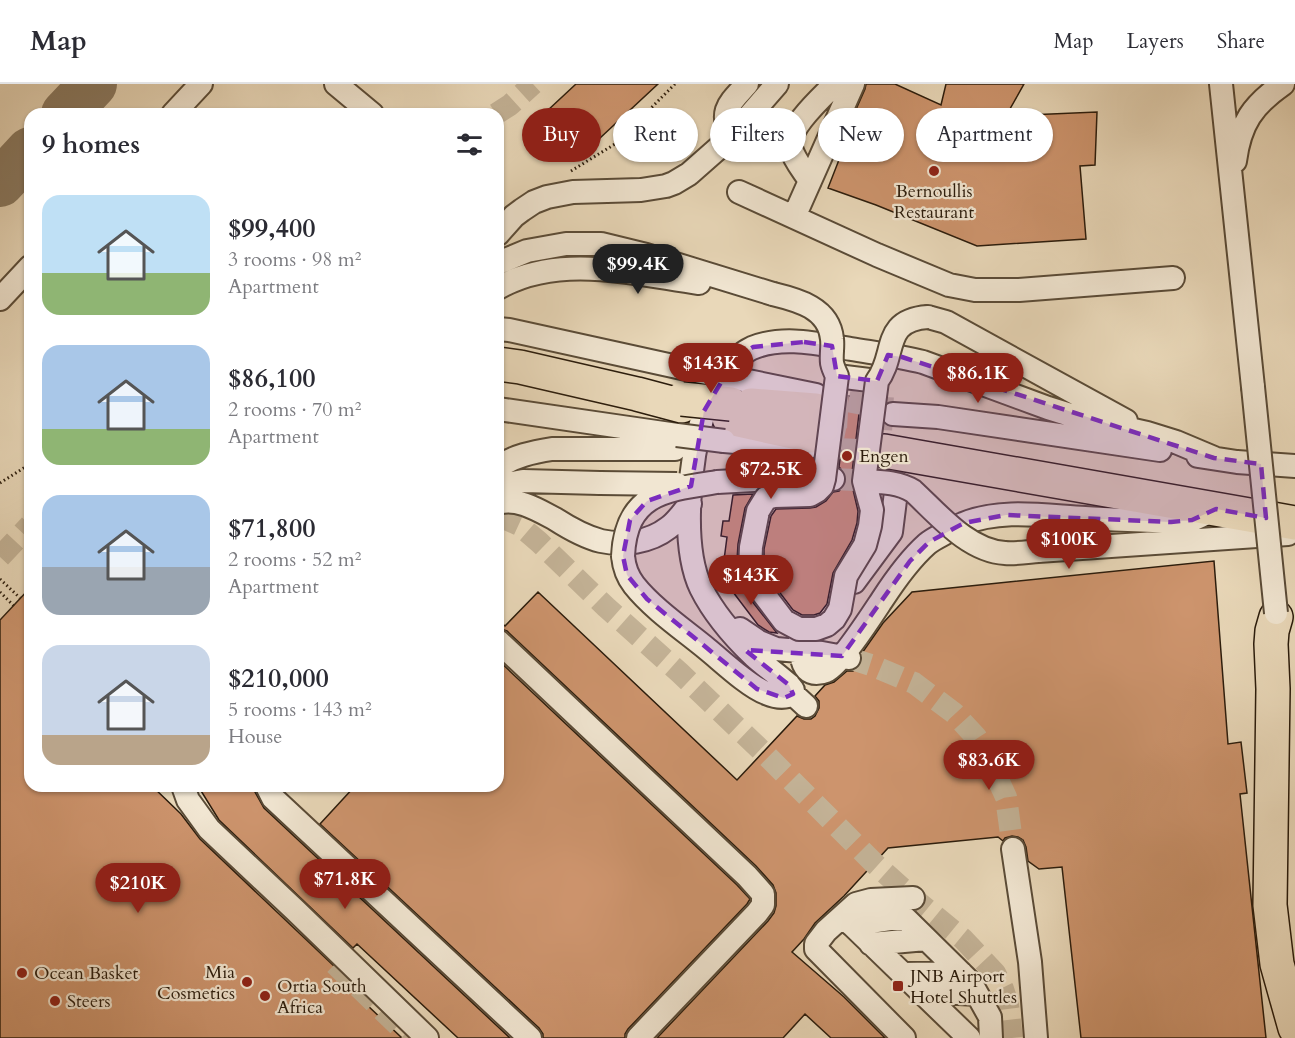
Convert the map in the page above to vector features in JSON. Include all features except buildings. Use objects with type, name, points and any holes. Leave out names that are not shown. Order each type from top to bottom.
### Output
[{"type":"highway","points":[[504,365],[637,394],[681,412],[808,427]]},
{"type":"highway","points":[[884,451],[1295,523]]},
{"type":"highway","points":[[1276,615],[1295,654]]},
{"type":"highway","points":[[1276,615],[1271,644],[1274,689],[1269,905],[1277,964],[1295,1028]]},
{"type":"street","points":[[179,108],[201,84]]},
{"type":"street","points":[[336,84],[365,108]]},
{"type":"street","points":[[728,94],[747,84]]},
{"type":"street","points":[[756,108],[777,84]]},
{"type":"street","points":[[810,181],[796,160],[790,141],[805,116],[835,84]]},
{"type":"street","points":[[794,217],[854,84]]},
{"type":"street","points":[[1221,84],[1276,615]]},
{"type":"street","points":[[1232,188],[1238,142],[1245,124],[1263,100],[1283,84]]},
{"type":"street","points":[[504,227],[522,210],[547,197],[573,192],[641,190],[675,183],[710,156]]},
{"type":"street","points":[[739,192],[924,276],[975,290],[1019,290],[1173,278]]},
{"type":"street","points":[[504,260],[527,251],[566,244],[601,244],[638,253],[805,304],[826,321],[831,329],[832,365],[837,376],[828,479],[817,492],[810,495],[774,495],[766,498],[758,511],[751,547],[750,569],[759,588],[784,621],[799,628],[816,629],[827,625],[834,619],[840,609],[846,576],[865,545],[872,510],[860,481],[877,381],[887,362],[890,343],[898,330],[913,320],[928,317],[946,322],[1147,434]]},
{"type":"street","points":[[504,285],[512,280],[549,271],[575,268],[610,270],[772,294]]},
{"type":"street","points":[[0,299],[24,273]]},
{"type":"street","points":[[504,330],[588,348],[681,412]]},
{"type":"street","points":[[717,482],[671,490],[647,501],[639,508],[630,520],[625,536],[623,556],[627,575],[647,599],[757,689],[767,694],[799,700],[789,685],[755,657],[728,630],[704,593],[692,553],[689,519],[690,504],[693,468],[698,436],[710,397],[735,358],[753,348],[775,342],[804,342],[902,357],[923,362],[1080,418],[1176,442],[1214,458]]},
{"type":"street","points":[[837,376],[877,381]]},
{"type":"street","points":[[504,410],[578,420],[681,412],[808,427]]},
{"type":"street","points":[[504,464],[533,452],[552,449],[681,412]]},
{"type":"street","points":[[891,412],[1237,462],[1295,466]]},
{"type":"street","points":[[504,485],[523,481],[660,484],[828,479]]},
{"type":"street","points":[[860,481],[897,484],[913,491],[958,532],[974,543],[1005,554],[1295,534]]},
{"type":"street","points":[[854,582],[889,537],[897,484]]},
{"type":"street","points":[[504,501],[533,507],[584,535],[600,541],[618,543],[645,540],[656,536],[668,528],[690,504]]},
{"type":"street","points":[[704,593],[735,626],[776,650],[800,644],[846,657],[910,561],[929,542],[964,523],[1006,515],[1171,522],[1192,520],[1215,509]]},
{"type":"street","points":[[504,647],[747,876],[763,894],[763,905],[757,913],[638,1038]]},
{"type":"street","points":[[185,792],[188,800],[209,830],[427,1038]]},
{"type":"street","points":[[270,792],[273,798],[530,1038]]},
{"type":"street","points":[[1013,849],[1030,962],[1036,1038]]},
{"type":"street","points":[[913,898],[871,900],[856,904],[856,929],[969,1038]]},
{"type":"street","points":[[904,1038],[816,949],[816,944],[826,932],[856,929],[891,919],[906,919],[971,983],[990,1017],[991,1038]]},
{"type":"street","points":[[897,968],[945,957]]},
{"type":"street","points":[[897,968],[961,973]]},
{"type":"street","points":[[921,992],[977,994]]},
{"type":"path","points":[[564,173],[573,170],[615,144],[675,84]]},
{"type":"path","points":[[0,483],[24,468]]},
{"type":"path","points":[[0,579],[20,598]]},
{"type":"path","points":[[0,592],[14,606]]},
{"type":"highlighted area","points":[[804,342],[832,346],[837,376],[877,381],[888,355],[902,357],[1214,458],[1261,464],[1266,518],[1216,509],[1192,520],[1171,522],[1006,515],[964,523],[929,542],[910,561],[842,656],[745,650],[789,685],[793,694],[784,698],[757,689],[647,599],[627,575],[623,556],[630,520],[647,501],[691,486],[704,411],[735,359],[753,347]]},
{"type":"taxiway","points":[[71,108],[93,84]]},
{"type":"taxiway","points":[[0,183],[24,157]]},
{"type":"tunnel","points":[[504,109],[533,84]]},
{"type":"tunnel","points":[[816,395],[889,409]]},
{"type":"tunnel","points":[[815,410],[893,414]]},
{"type":"tunnel","points":[[811,436],[884,451]]},
{"type":"tunnel","points":[[809,448],[884,451]]},
{"type":"tunnel","points":[[833,479],[855,480]]},
{"type":"tunnel","points":[[504,519],[519,525],[539,542],[763,752],[875,864],[963,939],[995,973],[1003,989],[1008,1005],[1012,1038]]},
{"type":"tunnel","points":[[0,557],[24,531]]},
{"type":"tunnel","points":[[849,658],[914,683],[954,713],[976,737],[1006,797],[1013,849]]},
{"type":"tunnel","points":[[335,964],[411,1038]]},
{"type":"place","name":"Bernoullis Restaurant","points":[[934,171]]},
{"type":"place","name":"Engen","points":[[847,456]]},
{"type":"place","name":"Ocean Basket","points":[[22,973]]},
{"type":"place","name":"Mia Cosmetics","points":[[247,982]]},
{"type":"place","name":"JNB Airport Hotel Shuttles","points":[[898,986]]},
{"type":"place","name":"Ortia South Africa","points":[[265,996]]},
{"type":"place","name":"Steers","points":[[55,1001]]}]
